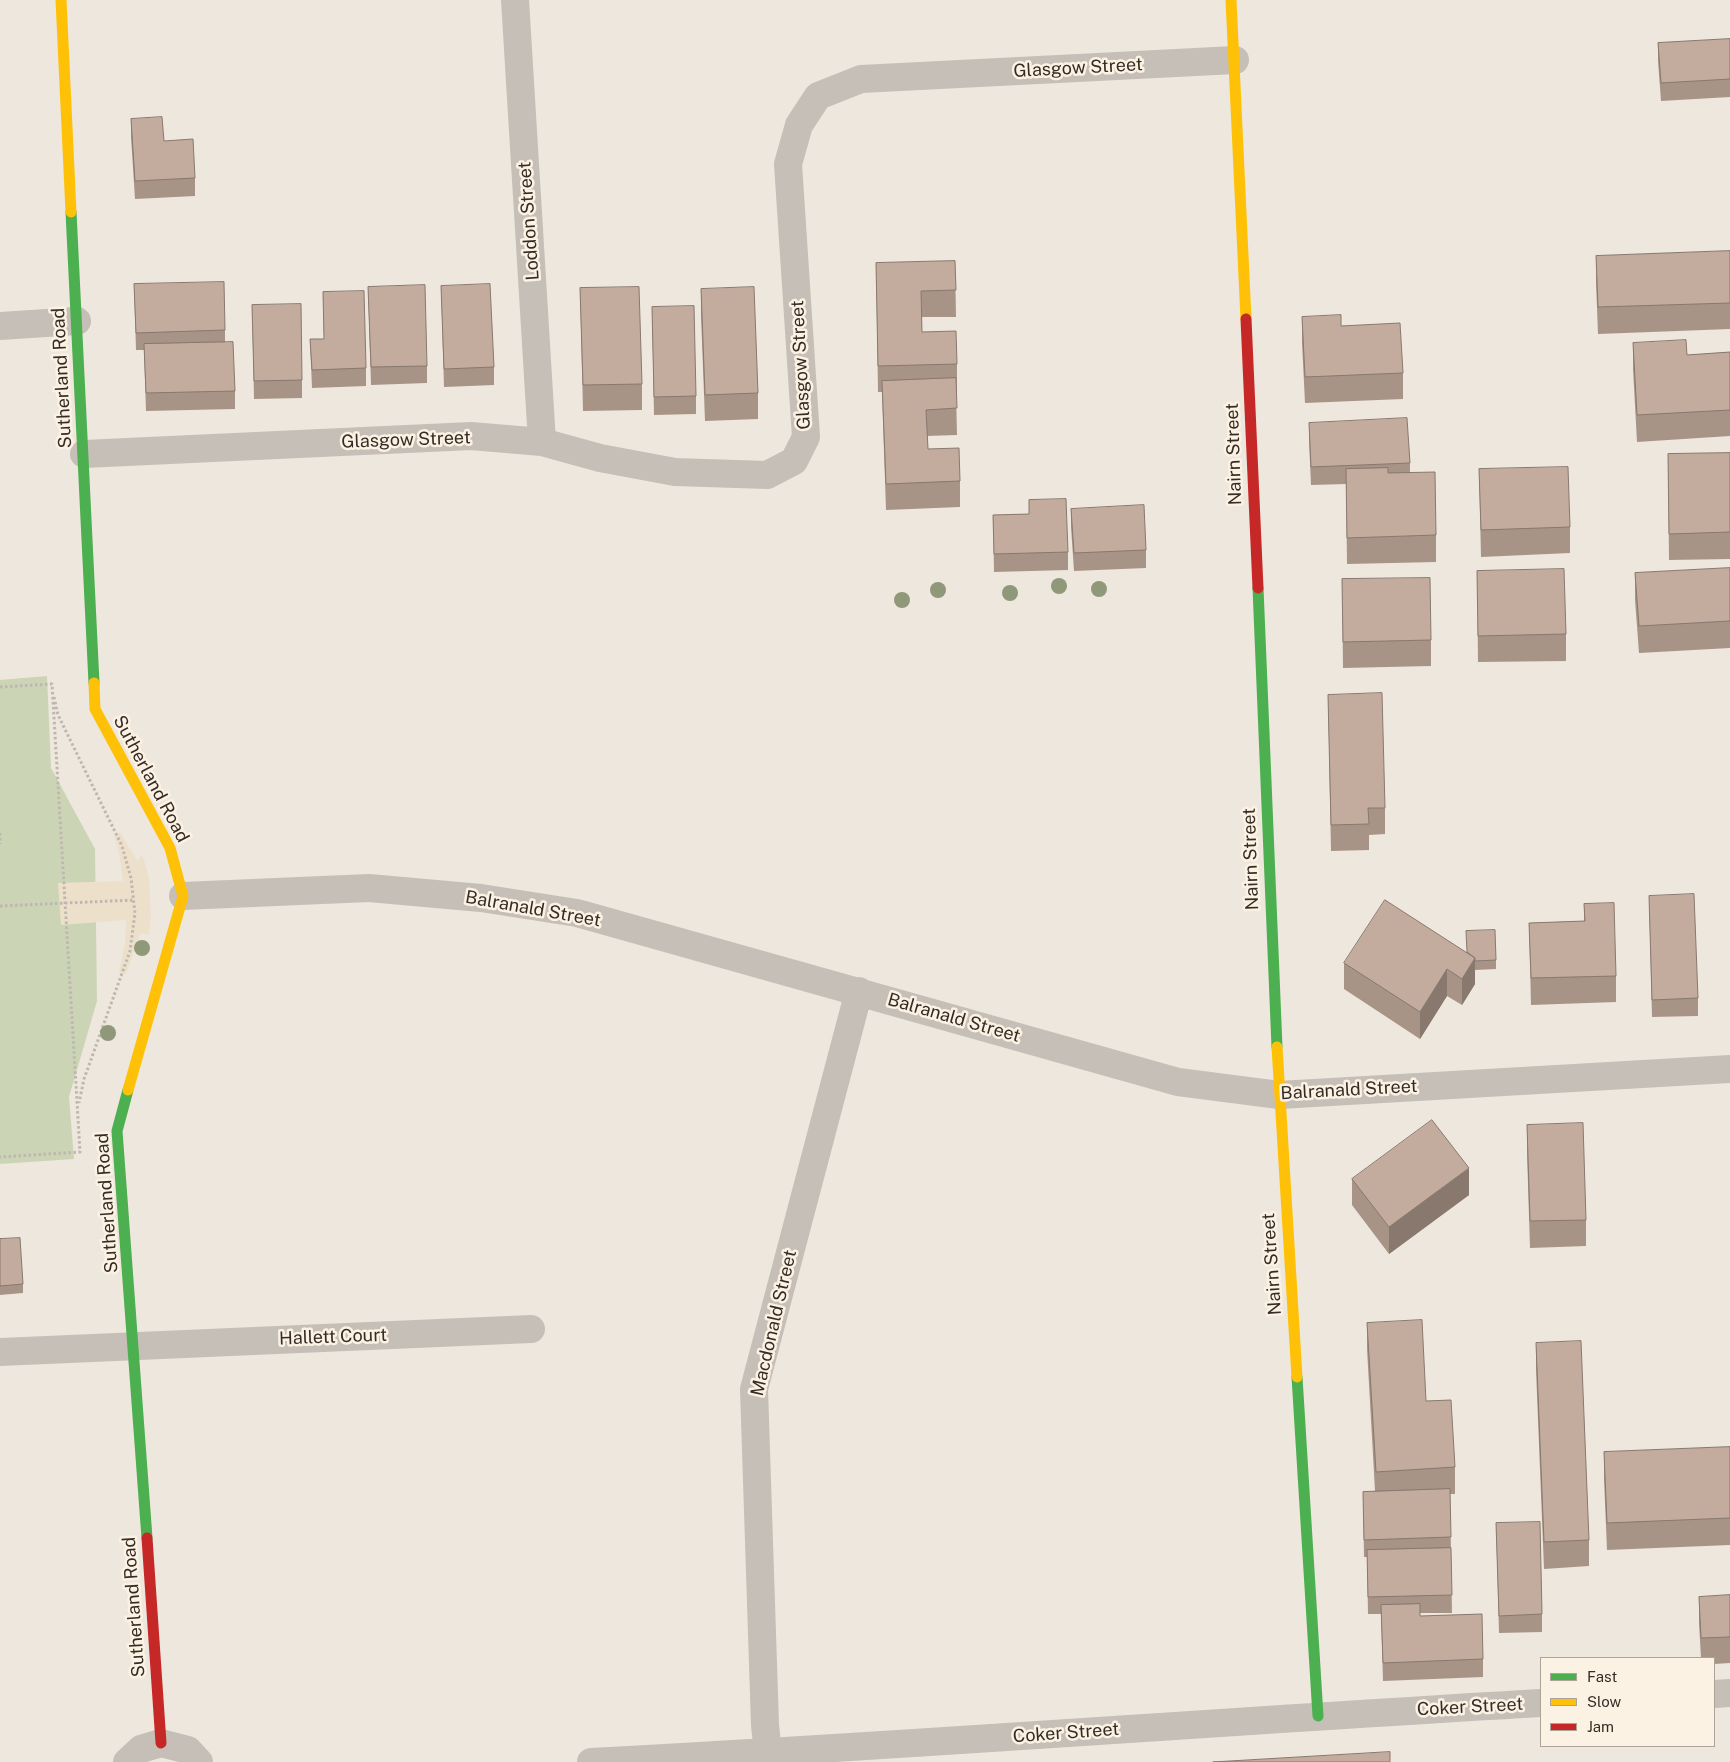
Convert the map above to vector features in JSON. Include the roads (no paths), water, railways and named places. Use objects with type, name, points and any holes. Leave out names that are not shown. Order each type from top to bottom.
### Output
[{"type":"street","name":"Sutherland Road","points":[[61,0],[96,709],[170,848],[183,896],[117,1131],[134,1345],[161,1743]]},
{"type":"street","name":"Loddon Street","points":[[515,0],[542,442]]},
{"type":"street","name":"Nairn Street","points":[[1231,0],[1279,1095],[1318,1716]]},
{"type":"street","name":"Glasgow Street","points":[[84,454],[472,436],[542,442],[600,458],[675,472],[767,474],[794,461],[806,437],[788,164],[799,125],[818,96],[861,79],[1235,60]]},
{"type":"street","points":[[0,326],[77,321]]},
{"type":"street","name":"Balranald Street","points":[[183,896],[369,888],[481,898],[577,913],[1178,1082],[1279,1095],[1730,1069]]},
{"type":"street","name":"Macdonald Street","points":[[768,1753],[754,1389],[858,991]]},
{"type":"street","name":"Hallett Court","points":[[0,1352],[531,1329]]},
{"type":"street","points":[[1715,1694],[1730,1693]]},
{"type":"street","name":"Coker Street","points":[[591,1762],[768,1753],[815,1756],[1318,1716],[1540,1704]]},
{"type":"street","points":[[127,1762],[141,1749],[161,1743],[188,1750],[199,1762]]}]
